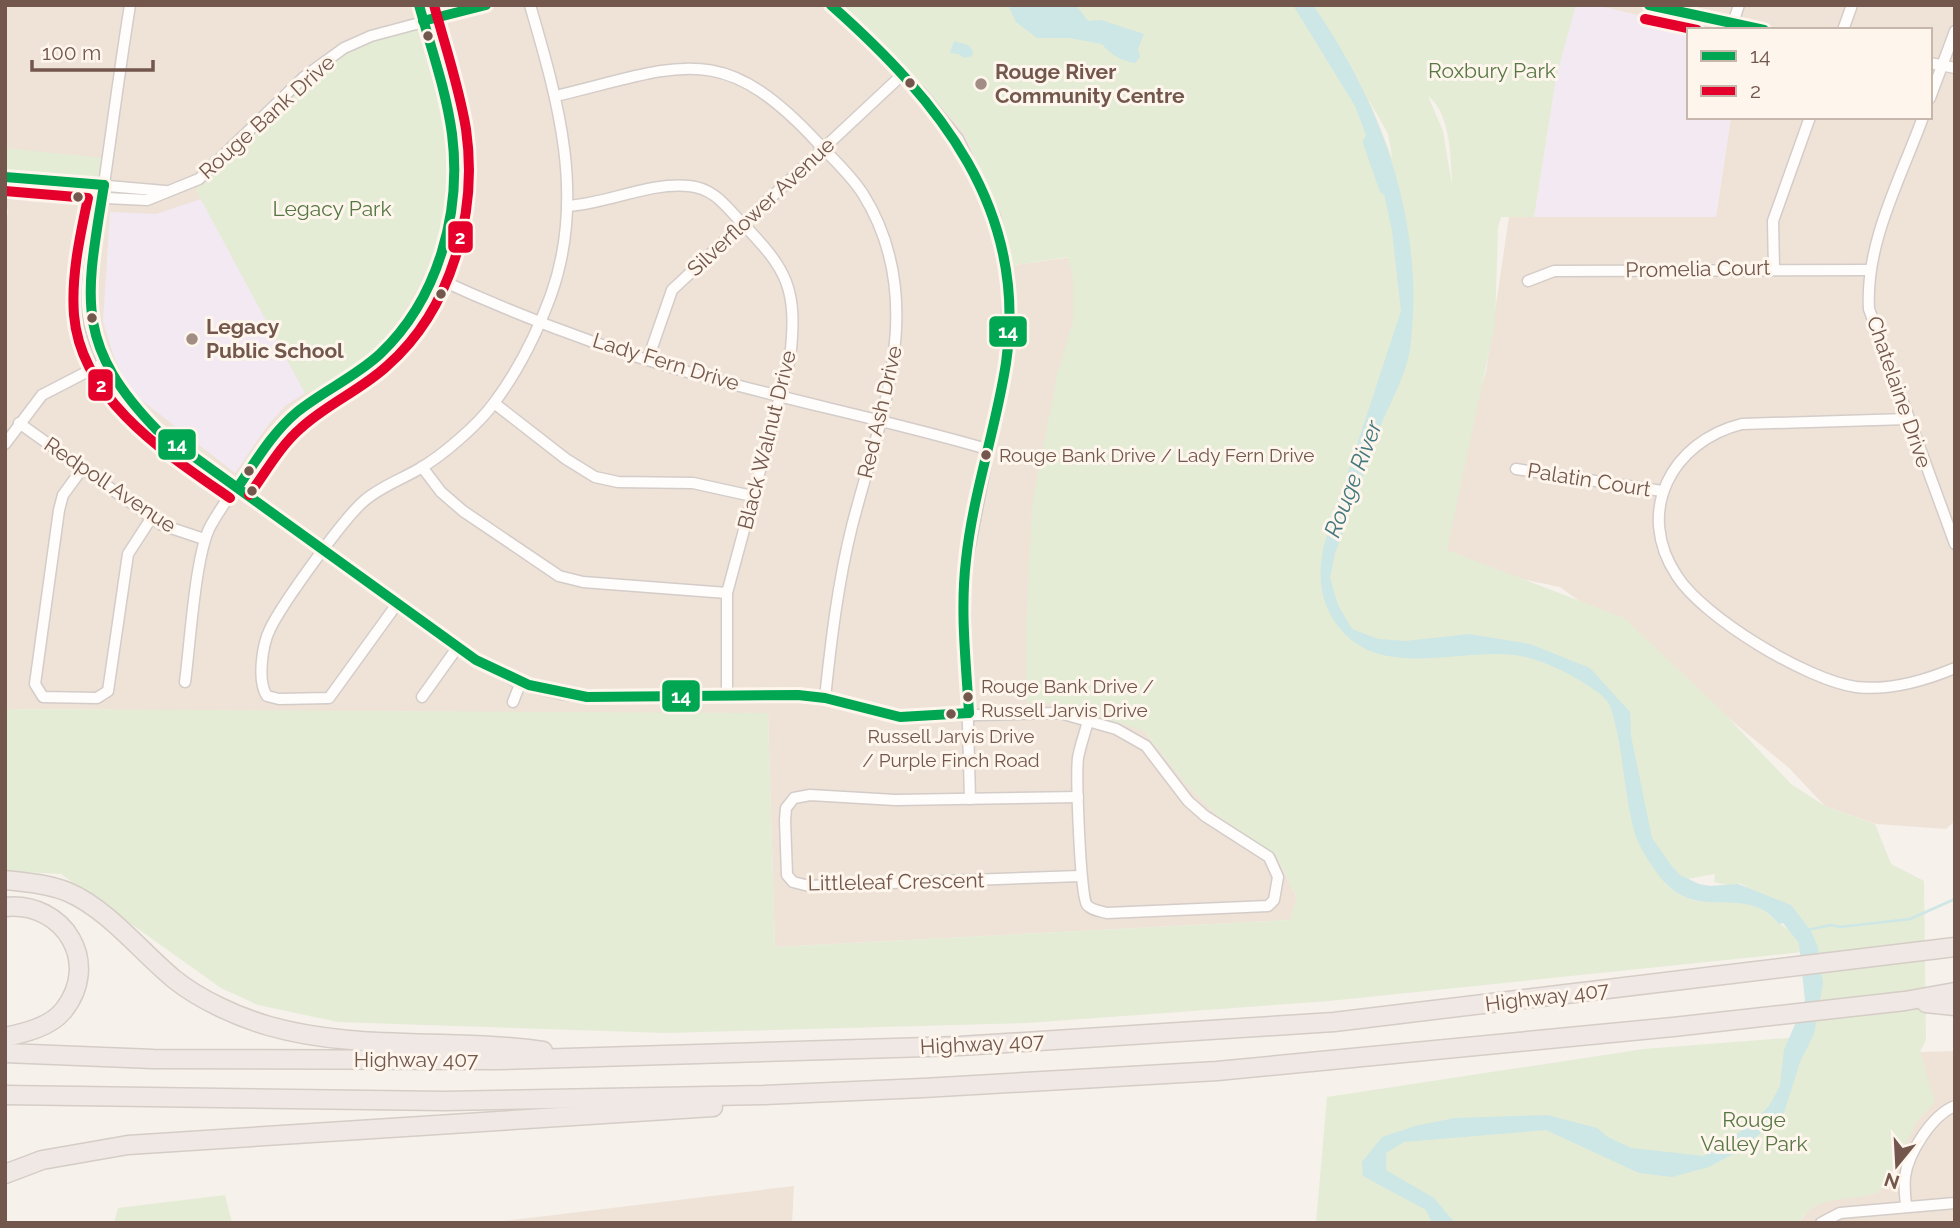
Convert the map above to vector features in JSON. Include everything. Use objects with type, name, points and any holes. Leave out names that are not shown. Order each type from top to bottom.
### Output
[{"type":"highway","points":[[5,880],[68,892],[103,915],[177,981],[221,1007],[269,1026],[323,1036],[511,1046],[588,1059]]},
{"type":"highway","points":[[5,907],[24,905],[48,913],[68,933],[79,958],[78,987],[62,1013],[36,1029],[5,1037]]},
{"type":"highway","points":[[1893,955],[1955,939]]},
{"type":"highway","name":"Highway 407","points":[[5,1053],[166,1059],[588,1059],[960,1046],[1334,1023],[1955,947]]},
{"type":"highway","name":"Highway 407","points":[[5,1095],[444,1101],[764,1095],[1216,1072],[1673,1027],[1905,1001],[1955,992]]},
{"type":"highway","points":[[1905,1001],[1955,1006]]},
{"type":"highway","points":[[5,1174],[41,1160],[128,1145],[718,1107],[764,1095]]},
{"type":"street","points":[[130,5],[90,264],[88,313],[110,378],[132,407],[157,430],[457,648],[520,684],[541,691],[587,697],[727,695],[825,698],[900,717],[969,713],[1060,713],[1088,721],[1116,729],[1146,746],[1188,801],[1205,816],[1269,857],[1279,877],[1274,900],[1268,906],[1107,913],[1086,904],[1080,876],[1078,757],[1088,721]]},
{"type":"street","points":[[185,682],[204,540],[211,525],[290,419],[382,353],[411,316],[434,276],[450,216],[454,151],[419,5]]},
{"type":"street","name":"Rouge Bank Drive","points":[[5,193],[147,200],[199,180],[304,77],[344,48],[371,36],[487,5]]},
{"type":"street","points":[[397,604],[329,698],[279,699],[267,696],[262,673],[270,629],[324,552],[361,504],[422,467],[494,403],[540,323],[552,292],[568,206],[568,169],[556,96],[530,5]]},
{"type":"street","points":[[831,5],[903,74],[950,128],[967,154],[995,217],[1008,278],[1009,332],[1006,360],[964,576],[970,799]]},
{"type":"street","points":[[1648,5],[1756,28]]},
{"type":"street","points":[[1733,23],[1740,5]]},
{"type":"street","points":[[1844,28],[1852,5]]},
{"type":"street","points":[[1932,92],[1955,31]]},
{"type":"street","points":[[1932,63],[1955,68]]},
{"type":"street","name":"Red Ash Drive","points":[[556,96],[677,68],[724,72],[754,85],[774,98],[824,149],[864,196],[882,230],[891,265],[898,322],[896,356],[846,556],[825,698]]},
{"type":"street","name":"Silverflower Avenue","points":[[648,359],[672,290],[903,74]]},
{"type":"street","points":[[1774,268],[1773,221],[1809,119]]},
{"type":"street","name":"Chatelaine Drive","points":[[1922,119],[1870,270],[1869,309],[1907,419],[1955,544]]},
{"type":"street","name":"Rouge Bank Drive","points":[[5,177],[166,191]]},
{"type":"street","name":"Black Walnut Drive","points":[[568,206],[598,204],[664,185],[692,186],[717,195],[773,255],[788,281],[794,326],[790,359],[727,593],[727,695]]},
{"type":"street","name":"Promelia Court","points":[[1528,281],[1553,271],[1774,268],[1870,270]]},
{"type":"street","name":"Lady Fern Drive","points":[[434,276],[540,323],[648,359],[780,396],[881,418],[987,449]]},
{"type":"street","points":[[5,444],[42,395],[104,363]]},
{"type":"street","points":[[494,403],[566,459],[595,477],[618,482],[693,483],[752,496]]},
{"type":"street","points":[[1907,419],[1742,424],[1727,428],[1689,450],[1674,468],[1662,491],[1662,538],[1677,578],[1712,610],[1779,658],[1819,678],[1856,687],[1904,684],[1955,668]]},
{"type":"street","name":"Redpoll Avenue","points":[[19,423],[152,517],[181,534],[204,540]]},
{"type":"street","points":[[422,467],[441,492],[463,511],[559,576],[583,582],[727,593]]},
{"type":"street","points":[[82,469],[63,495],[59,510],[35,684],[43,698],[97,698],[108,691],[128,554],[152,517]]},
{"type":"street","name":"Palatin Court","points":[[1516,469],[1662,491]]},
{"type":"street","points":[[422,697],[457,648]]},
{"type":"street","points":[[513,702],[520,684]]},
{"type":"street","name":"Littleleaf Crescent","points":[[1078,797],[895,800],[810,795],[793,798],[786,808],[785,820],[787,875],[793,882],[809,887],[1080,876]]},
{"type":"street","points":[[1906,1205],[1906,1171],[1925,1132],[1933,1120],[1955,1106]]},
{"type":"street","points":[[1821,1223],[1840,1213],[1906,1205],[1955,1203]]},
{"type":"shaded area","points":[[5,5],[425,5],[429,10],[451,5],[843,5],[864,23],[963,131],[998,207],[1014,265],[1072,257],[1087,324],[1057,703],[1111,716],[1144,731],[1187,785],[1216,814],[1278,859],[1297,898],[1290,920],[775,947],[768,714],[5,709],[5,233],[8,211],[5,202]]},
{"type":"shaded area","points":[[1576,5],[1595,5],[1692,28],[1687,28],[1687,119],[1731,119],[1716,217],[1534,217],[1556,78]]},
{"type":"shaded area","points":[[1595,5],[1955,5],[1955,821],[1946,829],[1876,824],[1825,806],[1789,768],[1637,643],[1560,587],[1475,569],[1447,551],[1450,490],[1486,371],[1509,217],[1716,217],[1731,119],[1932,119],[1932,28],[1692,28]]},
{"type":"shaded area","name":"Legacy Public School","points":[[201,199],[305,393],[285,406],[268,425],[235,473],[130,391],[114,357],[103,321],[110,212],[156,214]]},
{"type":"shaded area","points":[[1955,1051],[1955,1223],[1799,1223],[1920,1052]]},
{"type":"shaded area","points":[[794,1186],[792,1223],[488,1223]]},
{"type":"green space","points":[[843,5],[872,5],[875,9],[875,5],[1576,5],[1556,78],[1534,217],[1501,217],[1498,228],[1495,324],[1447,550],[1624,618],[1720,709],[1791,784],[1825,806],[1875,824],[1891,864],[1924,881],[1926,1040],[1920,1052],[1935,1102],[1918,1120],[1879,1192],[1824,1202],[1806,1213],[1799,1223],[1316,1223],[1327,1097],[1644,1049],[1813,1036],[1815,957],[1770,900],[1739,883],[1735,887],[1714,882],[1715,874],[1665,883],[1689,899],[1744,903],[1758,907],[1795,935],[1803,952],[1329,1001],[1027,1023],[665,1033],[338,1022],[258,1005],[221,988],[61,874],[5,871],[5,709],[768,713],[775,947],[1290,920],[1297,898],[1278,859],[1216,814],[1187,785],[1144,731],[1057,703],[1027,703],[1026,633],[1032,505],[1058,371],[1073,322],[1073,277],[1068,257],[1014,265],[998,207],[963,131],[864,23]],"holes":[[[1428,96],[1436,104],[1445,125],[1452,186],[1443,131]],[[1369,100],[1388,134],[1393,159]]]},
{"type":"green space","name":"Legacy Park","points":[[410,29],[417,30],[447,136],[449,184],[443,221],[431,258],[414,295],[392,329],[366,358],[337,380],[305,393],[196,190],[306,79],[343,50]]},
{"type":"green space","points":[[5,148],[102,158],[99,178],[5,171]]},
{"type":"green space","points":[[225,1195],[232,1223],[114,1223],[118,1208]]},
{"type":"water","points":[[1008,5],[1076,5],[1088,21],[1101,20],[1144,34],[1138,49],[1140,57],[1135,63],[1116,56],[1102,44],[1069,38],[1037,38],[1016,22]]},
{"type":"water","points":[[1293,5],[1313,5],[1360,84],[1394,168],[1405,212],[1411,257],[1413,303],[1408,360],[1378,433],[1335,553],[1330,578],[1338,605],[1352,629],[1378,639],[1406,641],[1469,634],[1530,644],[1590,668],[1630,712],[1631,736],[1652,838],[1671,865],[1680,875],[1699,884],[1738,884],[1791,905],[1811,931],[1818,948],[1823,984],[1814,1034],[1800,1062],[1783,1116],[1735,1153],[1709,1167],[1672,1177],[1639,1173],[1546,1130],[1404,1142],[1386,1153],[1386,1170],[1434,1198],[1455,1223],[1432,1223],[1426,1210],[1363,1176],[1362,1162],[1382,1137],[1415,1126],[1455,1118],[1547,1115],[1597,1128],[1608,1137],[1631,1148],[1704,1156],[1753,1123],[1769,1106],[1780,1086],[1784,1050],[1805,1001],[1799,943],[1783,923],[1779,924],[1766,912],[1752,905],[1691,899],[1676,892],[1650,864],[1636,837],[1632,821],[1615,721],[1609,704],[1600,694],[1557,668],[1514,655],[1417,658],[1394,657],[1372,651],[1352,640],[1330,613],[1321,585],[1324,545],[1401,311],[1392,231],[1379,170],[1355,106]]},
{"type":"water","points":[[954,41],[968,45],[973,51],[972,56],[964,58],[950,53]]},
{"type":"waterway","name":"Rouge River","points":[[1370,142],[1386,188]]},
{"type":"waterway","points":[[1807,930],[1831,925],[1840,927],[1910,919],[1955,899]]},
{"type":"transit line","name":"14","points":[[238,487],[288,420],[370,362],[400,332],[417,308],[442,253],[453,194],[452,134],[442,85],[419,5]]},
{"type":"transit line","name":"2","points":[[249,495],[293,435],[311,419],[377,375],[410,343],[444,288],[463,225],[469,161],[460,97],[434,5]]},
{"type":"transit line","name":"14","points":[[423,21],[486,5]]},
{"type":"transit line","name":"14","points":[[831,5],[907,80],[940,120],[968,162],[989,207],[1004,256],[1010,307],[1006,363],[969,535],[964,579],[964,637],[969,713]]},
{"type":"transit line","name":"14","points":[[1649,5],[1755,28]]},
{"type":"transit line","name":"2","points":[[1645,19],[1688,28]]},
{"type":"transit line","name":"14","points":[[5,177],[104,185]]},
{"type":"transit line","name":"14","points":[[104,185],[93,258],[92,317],[99,344],[111,371],[130,399],[157,430],[476,660],[529,685],[587,697],[798,695],[825,698],[900,717],[969,713]]},
{"type":"transit line","name":"2","points":[[5,191],[88,198],[77,256],[73,300],[80,346],[110,399],[131,422],[155,444],[230,498]]},
{"type":"place","name":"Rouge River Community Centre","points":[[981,84]]},
{"type":"place","name":"Legacy Public School","points":[[192,339]]},
{"type":"place","name":"Rouge Bank Drive / Lady Fern Drive","points":[[986,455]]},
{"type":"place","name":"Rouge Bank Drive / Russell Jarvis Drive","points":[[968,697]]},
{"type":"place","name":"Russell Jarvis Drive / Purple Finch Road","points":[[951,714]]},
{"type":"park label","name":"Roxbury Park","points":[[1492,71]]},
{"type":"park label","name":"Rouge Valley Park","points":[[1754,1132]]}]
